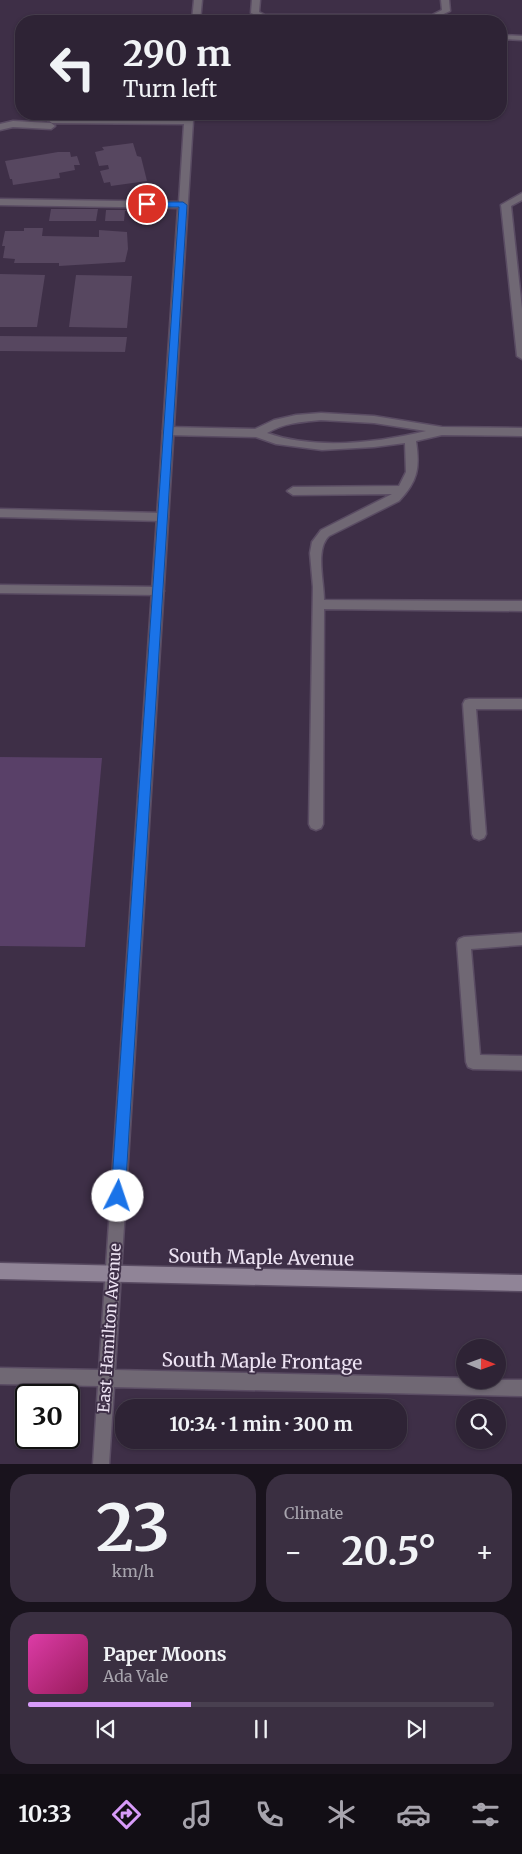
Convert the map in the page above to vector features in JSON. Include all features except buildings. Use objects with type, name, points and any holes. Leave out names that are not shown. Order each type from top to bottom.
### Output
[{"type":"main road","name":"South Maple Avenue","points":[[0,1272],[522,1283]]},
{"type":"street","points":[[197,15],[198,0]]},
{"type":"street","points":[[256,0],[255,13],[260,15]]},
{"type":"street","points":[[437,15],[446,10],[445,0]]},
{"type":"street","points":[[507,37],[522,38]]},
{"type":"street","points":[[0,127],[52,120],[49,138]]},
{"type":"street","name":"East Hamilton Avenue","points":[[101,1464],[189,120]]},
{"type":"street","points":[[522,196],[506,205],[522,356]]},
{"type":"street","points":[[0,202],[183,205]]},
{"type":"street","points":[[257,433],[265,427],[287,421],[333,417],[383,421],[442,432],[522,432]]},
{"type":"street","points":[[168,431],[257,433],[266,438],[290,444],[377,444],[410,440],[442,432]]},
{"type":"street","points":[[316,824],[318,576],[315,548],[318,539],[325,533],[395,498],[403,490],[412,477],[410,440]]},
{"type":"street","points":[[293,491],[403,490]]},
{"type":"street","points":[[0,513],[162,518]]},
{"type":"street","points":[[0,589],[158,591]]},
{"type":"street","points":[[318,604],[522,606]]},
{"type":"street","points":[[478,834],[469,704],[522,704]]},
{"type":"street","points":[[522,939],[481,944],[464,943],[473,1062],[522,1063]]},
{"type":"street","name":"South Maple Frontage","points":[[0,1376],[522,1388]]},
{"type":"shaded area","points":[[0,757],[102,758],[85,947],[0,946]]},
{"type":"route","points":[[118,1196],[183,205],[147,204]]}]
